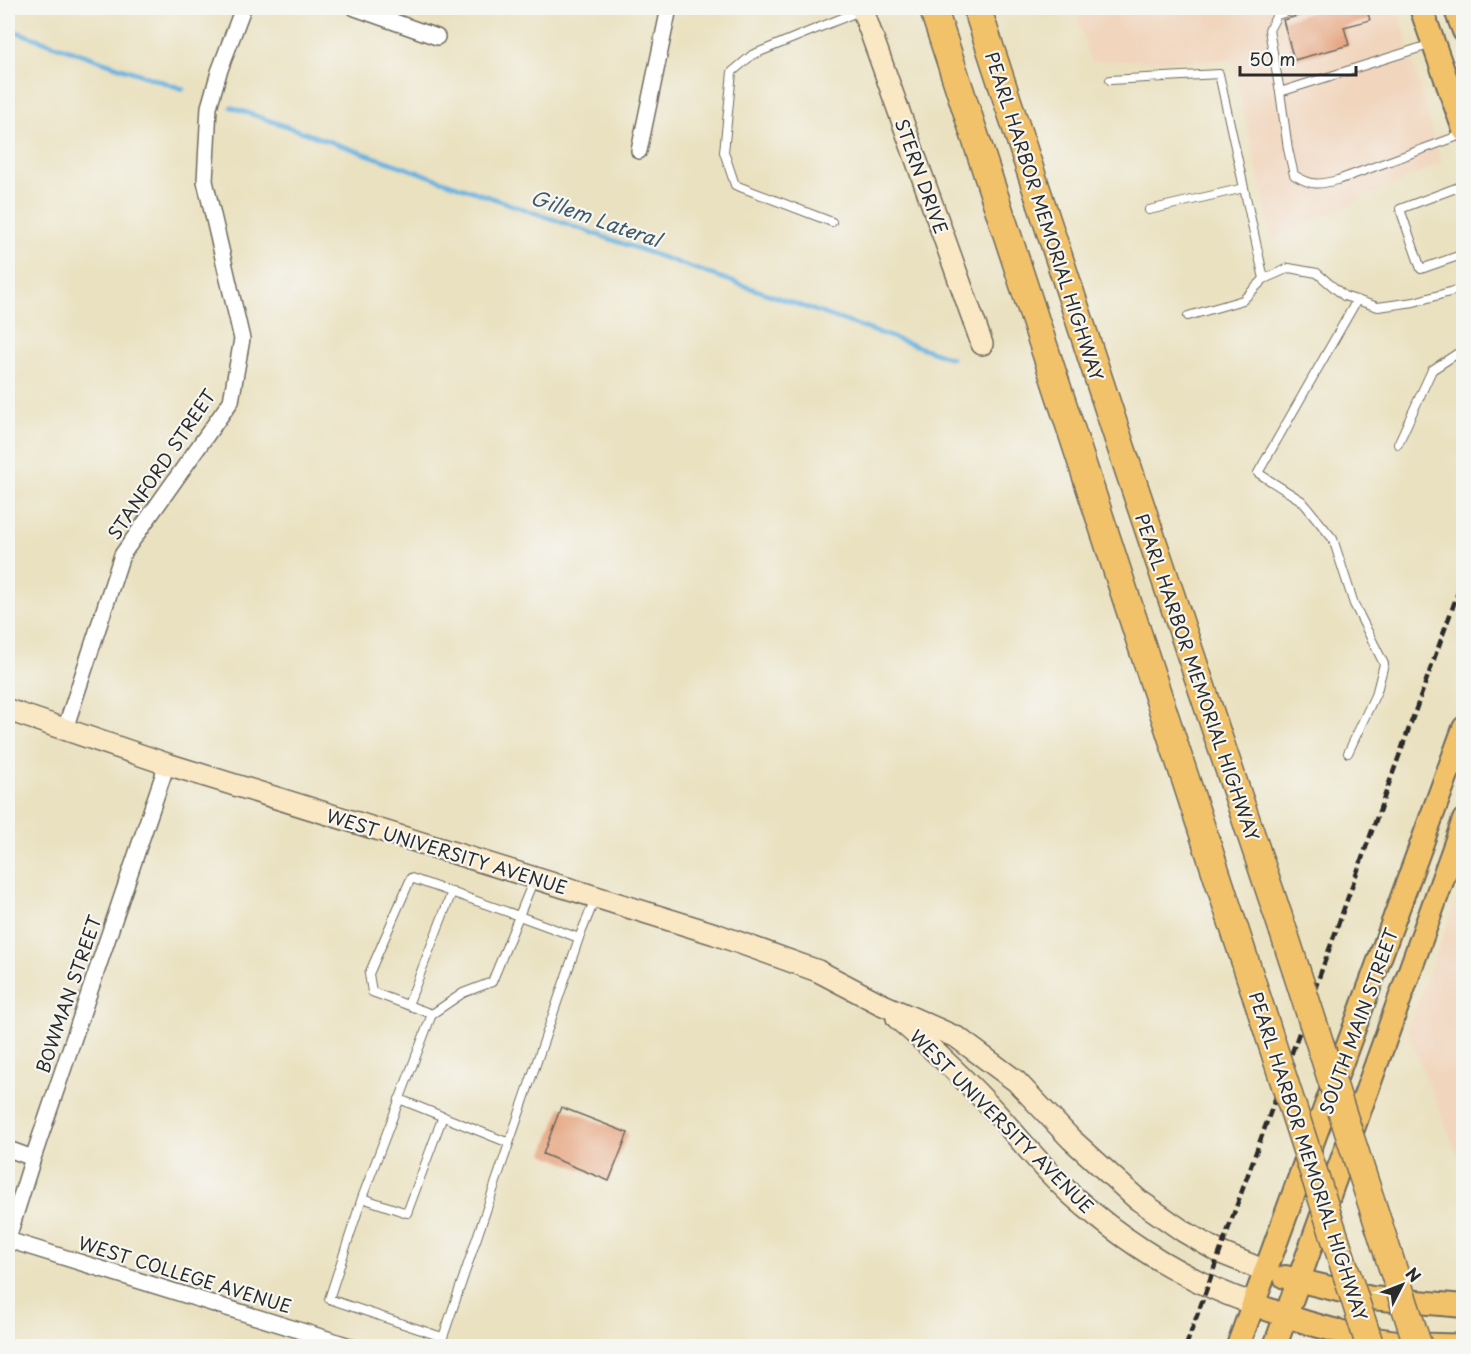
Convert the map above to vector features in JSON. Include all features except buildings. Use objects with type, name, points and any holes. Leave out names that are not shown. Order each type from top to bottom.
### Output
[{"type":"highway","name":"PEARL HARBOR MEMORIAL HIGHWAY","points":[[933,8],[1263,1013],[1370,1347]]},
{"type":"highway","name":"PEARL HARBOR MEMORIAL HIGHWAY","points":[[977,8],[1283,930],[1418,1347]]},
{"type":"highway","points":[[1377,1219],[1431,1347]]},
{"type":"main road","points":[[1421,8],[1464,132]]},
{"type":"main road","points":[[1455,8],[1464,31]]},
{"type":"main road","name":"SOUTH MAIN STREET","points":[[1238,1347],[1464,728]]},
{"type":"main road","name":"SOUTH MAIN STREET","points":[[1275,1347],[1464,820]]},
{"type":"main road","name":"WEST UNIVERSITY AVENUE","points":[[1266,1271],[1371,1298],[1464,1306]]},
{"type":"main road","name":"WEST UNIVERSITY AVENUE","points":[[1254,1304],[1286,1317],[1389,1342],[1464,1345]]},
{"type":"street","name":"STANFORD STREET","points":[[65,729],[122,555],[231,401],[242,339],[205,181],[209,107],[219,72],[243,8]]},
{"type":"street","points":[[355,8],[437,37]]},
{"type":"street","points":[[639,151],[669,8]]},
{"type":"street","name":"STERN DRIVE","points":[[863,9],[982,344]]},
{"type":"street","name":"WEST UNIVERSITY AVENUE","points":[[8,710],[167,764],[715,934],[818,971],[880,1004],[958,1038],[1016,1081],[1071,1139],[1137,1199],[1183,1231],[1221,1253],[1266,1271]]},
{"type":"street","name":"BOWMAN STREET","points":[[8,1239],[33,1158],[167,764]]},
{"type":"street","name":"WEST UNIVERSITY AVENUE","points":[[880,1004],[942,1057],[1080,1202],[1120,1234],[1167,1264],[1208,1286],[1254,1304]]},
{"type":"street","points":[[8,1149],[33,1158]]},
{"type":"street","name":"WEST COLLEGE AVENUE","points":[[8,1239],[350,1347]]},
{"type":"lane","points":[[1302,8],[1277,15],[1269,30],[1294,175],[1307,183],[1320,185],[1464,132]]},
{"type":"lane","points":[[832,222],[735,185],[724,152],[732,72],[752,55],[863,9]]},
{"type":"lane","points":[[1280,92],[1433,43]]},
{"type":"lane","points":[[1110,80],[1219,74],[1264,279]]},
{"type":"lane","points":[[1464,185],[1400,209],[1421,269],[1464,254]]},
{"type":"lane","points":[[1149,210],[1244,188]]},
{"type":"lane","points":[[1188,316],[1243,300],[1264,279],[1289,268],[1317,273],[1344,296],[1378,307],[1414,302],[1464,288]]},
{"type":"lane","points":[[1348,753],[1377,691],[1384,664],[1354,604],[1333,538],[1302,501],[1258,473],[1357,300]]},
{"type":"lane","points":[[1398,444],[1432,370],[1464,351]]},
{"type":"lane","points":[[442,1336],[329,1299],[362,1198],[432,1014],[463,993],[492,982],[534,877]]},
{"type":"lane","points":[[432,1014],[372,992],[369,974],[411,878],[579,938]]},
{"type":"lane","points":[[408,1005],[452,892]]},
{"type":"lane","points":[[440,1347],[595,897]]},
{"type":"lane","points":[[399,1099],[509,1143]]},
{"type":"lane","points":[[362,1198],[406,1213],[443,1116]]},
{"type":"shaded area","points":[[1074,8],[1398,8],[1441,163],[1273,240],[1232,60],[1091,61]]},
{"type":"shaded area","points":[[1463,883],[1463,1156],[1456,1151],[1407,1030]]},
{"type":"waterway","name":"Gillem Lateral","points":[[8,29],[183,89]]},
{"type":"waterway","name":"Gillem Lateral","points":[[231,107],[951,358]]},
{"type":"railway","points":[[1186,1346],[1464,576]]}]
